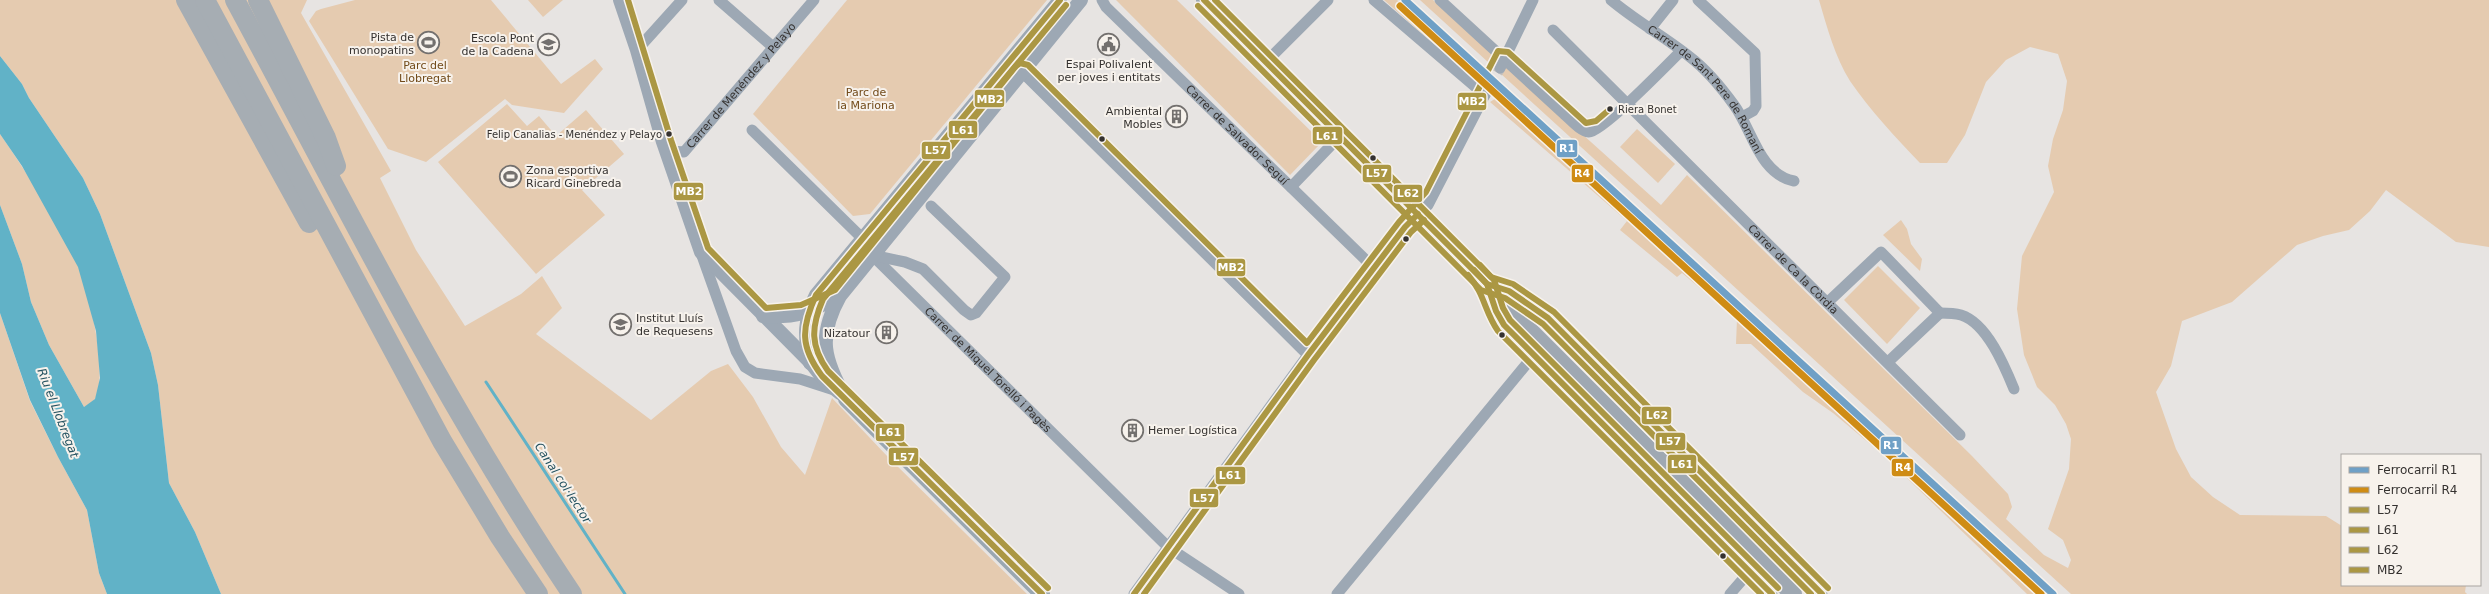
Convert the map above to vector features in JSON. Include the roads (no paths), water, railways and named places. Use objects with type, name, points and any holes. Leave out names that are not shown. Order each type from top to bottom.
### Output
[{"type":"highway","points":[[186,0],[280,173],[326,252],[353,293],[383,332]]},
{"type":"highway","points":[[204,0],[442,441],[500,537],[538,594]]},
{"type":"highway","points":[[235,0],[474,441],[517,513],[572,594]]},
{"type":"highway","points":[[258,0],[326,138],[357,224]]},
{"type":"main road","points":[[1204,0],[1487,284],[1522,333],[1757,568],[1793,594]]},
{"type":"main road","points":[[841,395],[1042,594]]},
{"type":"street","points":[[620,0],[637,50],[664,142],[736,351],[745,367],[755,373],[800,379],[841,395]]},
{"type":"street","points":[[637,50],[682,0]]},
{"type":"street","points":[[719,0],[774,47]]},
{"type":"street","name":"Carrer de Menéndez y Pelayo","points":[[664,142],[671,151],[684,152],[814,0]]},
{"type":"street","points":[[810,363],[805,337],[807,313],[816,295],[1060,0]]},
{"type":"street","points":[[841,395],[830,367],[826,351],[825,328],[840,296],[1081,0]]},
{"type":"street","name":"Carrer de Salvador Seguí","points":[[1102,0],[1106,7],[1374,268]]},
{"type":"street","points":[[1266,62],[1328,0]]},
{"type":"street","points":[[1134,594],[1308,355],[1405,227],[1433,198],[1487,91],[1374,0]]},
{"type":"street","points":[[1440,0],[1501,63],[1583,131],[1591,133],[1601,128],[1681,51]]},
{"type":"street","points":[[1501,63],[1533,0]]},
{"type":"street","name":"Carrer de Sant Pere de Romaní","points":[[1611,0],[1681,51],[1718,83],[1742,118],[1760,156],[1787,179],[1794,181]]},
{"type":"street","points":[[1650,29],[1673,0]]},
{"type":"street","points":[[1698,0],[1756,53],[1756,106],[1753,111],[1742,118]]},
{"type":"street","name":"Carrer de Ca la Còrdia","points":[[1553,30],[1960,435]]},
{"type":"street","points":[[1011,61],[1308,355]]},
{"type":"street","name":"Carrer de Miquel Torelló i Pagès","points":[[752,130],[862,238],[872,255],[1168,547],[1239,594]]},
{"type":"street","points":[[1291,187],[1340,136]]},
{"type":"street","points":[[872,255],[905,262],[922,269],[964,310],[971,315],[976,313],[1005,277],[932,206]]},
{"type":"street","points":[[701,252],[810,363],[825,381],[841,395]]},
{"type":"street","points":[[1828,302],[1881,252],[1940,313],[1962,316],[1974,324],[1997,350],[2014,389]]},
{"type":"street","points":[[1487,284],[1509,291],[1548,318],[1822,594]]},
{"type":"street","points":[[763,316],[788,317],[807,313],[840,296]]},
{"type":"street","points":[[1888,362],[1940,313]]},
{"type":"street","points":[[1559,329],[1539,319],[1522,333],[1534,355],[1757,568],[1772,594]]},
{"type":"street","points":[[1337,594],[1534,355]]},
{"type":"street","points":[[1730,594],[1757,568]]},
{"type":"water","name":"Riu el Llobregat","points":[[0,56],[22,84],[29,98],[83,178],[100,214],[151,353],[158,385],[169,483],[195,532],[221,594],[107,594],[99,573],[87,510],[58,457],[30,400],[0,313],[0,205],[22,264],[31,302],[49,345],[84,407],[95,399],[100,378],[96,331],[78,267],[22,166],[0,134]]},
{"type":"waterway","name":"Canal col·lector","points":[[486,382],[625,594]]},
{"type":"tunnel","points":[[1489,87],[1500,68]]},
{"type":"rail line","name":"R1","points":[[1405,0],[2053,594]]},
{"type":"rail line","name":"R4","points":[[1400,6],[2041,594]]},
{"type":"place","name":"Pista de monopatins","points":[[429,43]]},
{"type":"place","name":"Escola Pont de la Cadena","points":[[549,44]]},
{"type":"place","name":"Espai Polivalent per joves i entitats","points":[[1109,44]]},
{"type":"place","name":"Riera Bonet","points":[[1610,109]]},
{"type":"place","name":"Ambiental Mobles","points":[[1177,117]]},
{"type":"place","name":"Felip Canalias - Menéndez y Pelayo","points":[[669,134]]},
{"type":"place","name":"Zona esportiva Ricard Ginebreda","points":[[510,176]]},
{"type":"place","name":"Institut Lluís de Requesens","points":[[620,324]]},
{"type":"place","name":"Nizatour","points":[[886,333]]},
{"type":"place","name":"Hemer Logística","points":[[1132,430]]},
{"type":"park label","name":"Parc del Llobregat","points":[[425,71]]},
{"type":"park label","name":"Parc de la Mariona","points":[[866,98]]}]
